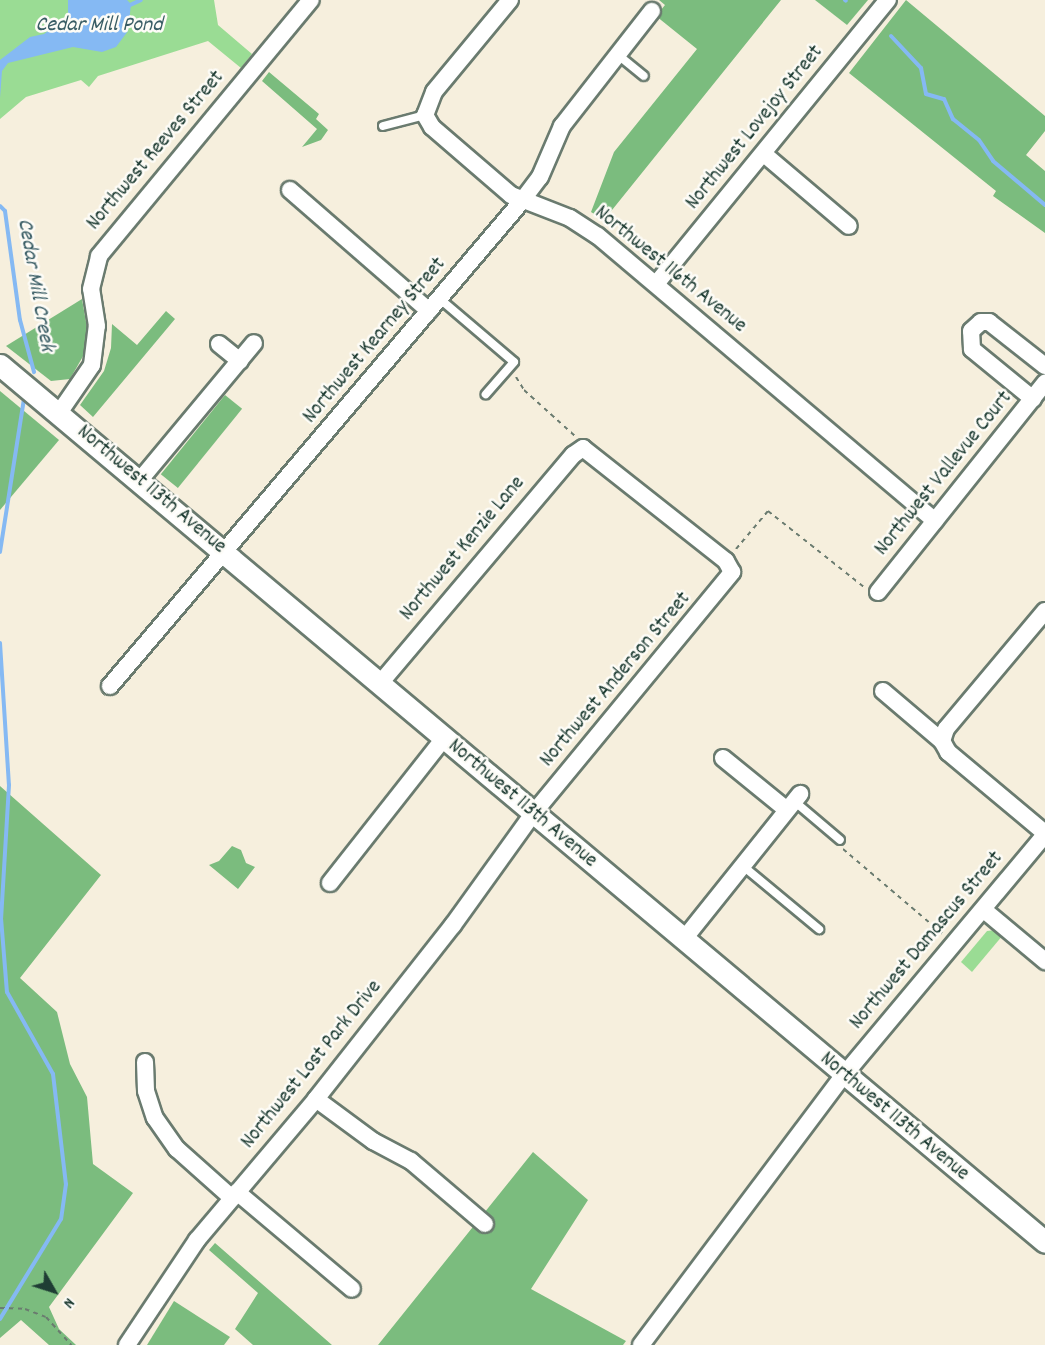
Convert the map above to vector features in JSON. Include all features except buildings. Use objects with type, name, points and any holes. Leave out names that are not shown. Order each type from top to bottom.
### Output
[{"type":"street","name":"Northwest Reeves Street","points":[[59,413],[92,365],[97,326],[91,289],[99,256],[311,0]]},
{"type":"street","points":[[425,115],[434,92],[510,0]]},
{"type":"street","name":"Northwest Lovejoy Street","points":[[656,284],[888,0]]},
{"type":"street","name":"Northwest Kearney Street","points":[[110,686],[226,553],[521,201],[540,177],[562,126],[652,11]]},
{"type":"street","name":"Northwest 116th Avenue","points":[[425,115],[437,132],[521,201],[570,218],[656,284],[935,521]]},
{"type":"street","points":[[764,154],[849,226]]},
{"type":"street","points":[[290,190],[435,305]]},
{"type":"street","points":[[1033,399],[972,349],[971,331],[981,322],[989,322],[1045,366]]},
{"type":"street","points":[[140,480],[254,343]]},
{"type":"street","points":[[219,344],[240,361]]},
{"type":"street","name":"Northwest 113th Avenue","points":[[0,365],[380,683],[532,815],[684,939],[1045,1242]]},
{"type":"street","name":"Northwest Vallevue Court","points":[[878,592],[1045,383]]},
{"type":"street","name":"Northwest Kenzie Lane","points":[[380,683],[573,455],[583,448],[729,566]]},
{"type":"street","name":"Northwest Anderson Street","points":[[532,815],[729,566]]},
{"type":"street","points":[[942,741],[946,729],[1045,611]]},
{"type":"street","points":[[883,691],[942,741],[948,752],[1045,834]]},
{"type":"street","points":[[330,884],[444,738]]},
{"type":"street","points":[[684,939],[794,802],[723,758]]},
{"type":"street","name":"Northwest Lost Park Drive","points":[[127,1345],[184,1256],[316,1099],[434,950],[532,815]]},
{"type":"street","name":"Northwest Damascus Street","points":[[844,1075],[984,910],[1045,834]]},
{"type":"street","points":[[984,910],[1045,961]]},
{"type":"street","points":[[145,1062],[146,1091],[155,1118],[177,1149],[352,1288]]},
{"type":"street","points":[[641,1345],[844,1075]]},
{"type":"street","points":[[316,1099],[373,1141],[411,1161],[485,1224]]},
{"type":"lane","points":[[618,55],[644,76]]},
{"type":"lane","points":[[383,126],[425,115]]},
{"type":"lane","points":[[435,305],[514,362],[486,394]]},
{"type":"lane","points":[[794,802],[840,840]]},
{"type":"lane","points":[[743,866],[819,929]]},
{"type":"path","points":[[729,566],[768,511],[858,584],[878,592]]},
{"type":"path","points":[[840,840],[843,849],[955,944]]},
{"type":"path","points":[[0,1308],[25,1310],[46,1317],[71,1345]]},
{"type":"green space","points":[[0,0],[214,0],[218,25],[252,54],[241,68],[208,41],[98,76],[89,87],[81,80],[26,97],[0,119]]},
{"type":"green space","points":[[659,0],[781,0],[604,220],[591,212],[614,152],[697,49],[656,16],[665,5]]},
{"type":"green space","points":[[815,0],[868,0],[847,25]]},
{"type":"green space","points":[[906,0],[1045,116],[1045,131],[1026,155],[1045,171],[1045,233],[993,196],[996,191],[849,73]]},
{"type":"green space","points":[[269,72],[319,114],[316,119],[328,130],[321,140],[302,147],[317,129],[262,81]]},
{"type":"green space","points":[[82,299],[88,333],[86,351],[70,379],[51,381],[6,346]]},
{"type":"green space","points":[[166,311],[175,319],[93,417],[80,405],[104,371],[111,348],[112,324],[137,345]]},
{"type":"green space","points":[[0,391],[59,440],[0,510]]},
{"type":"green space","points":[[225,395],[242,409],[178,488],[161,474]]},
{"type":"green space","points":[[0,786],[101,875],[20,978],[57,1012],[70,1064],[87,1097],[93,1164],[133,1193],[49,1307],[59,1329],[76,1345],[49,1345],[21,1320],[0,1338]]},
{"type":"green space","points":[[232,846],[241,850],[246,863],[255,867],[238,889],[209,865],[219,861]]},
{"type":"green space","points":[[995,930],[1003,935],[972,972],[961,962],[987,931]]},
{"type":"green space","points":[[533,1152],[588,1200],[531,1289],[626,1341],[623,1345],[378,1345]]},
{"type":"green space","points":[[215,1243],[332,1345],[253,1345],[235,1329],[258,1293],[209,1250]]},
{"type":"green space","points":[[174,1301],[230,1337],[224,1345],[147,1345]]},
{"type":"water","name":"Cedar Mill Pond","points":[[68,0],[127,0],[131,4],[128,31],[116,47],[102,52],[73,47],[8,63],[2,71],[0,98],[0,60],[30,37],[44,34],[68,16]]},
{"type":"waterway","name":"Cedar Mill Creek","points":[[128,6],[141,0]]},
{"type":"waterway","name":"Cedar Mill Creek","points":[[891,36],[921,68],[926,94],[944,99],[953,119],[979,140],[993,161],[1045,205]]},
{"type":"waterway","name":"Cedar Mill Creek","points":[[0,206],[5,211],[20,320],[34,372]]},
{"type":"waterway","name":"Cedar Mill Creek","points":[[0,552],[24,399]]},
{"type":"waterway","name":"Cedar Mill Creek","points":[[0,643],[9,785],[1,918],[7,992],[53,1074],[66,1184],[61,1219],[0,1319]]}]
